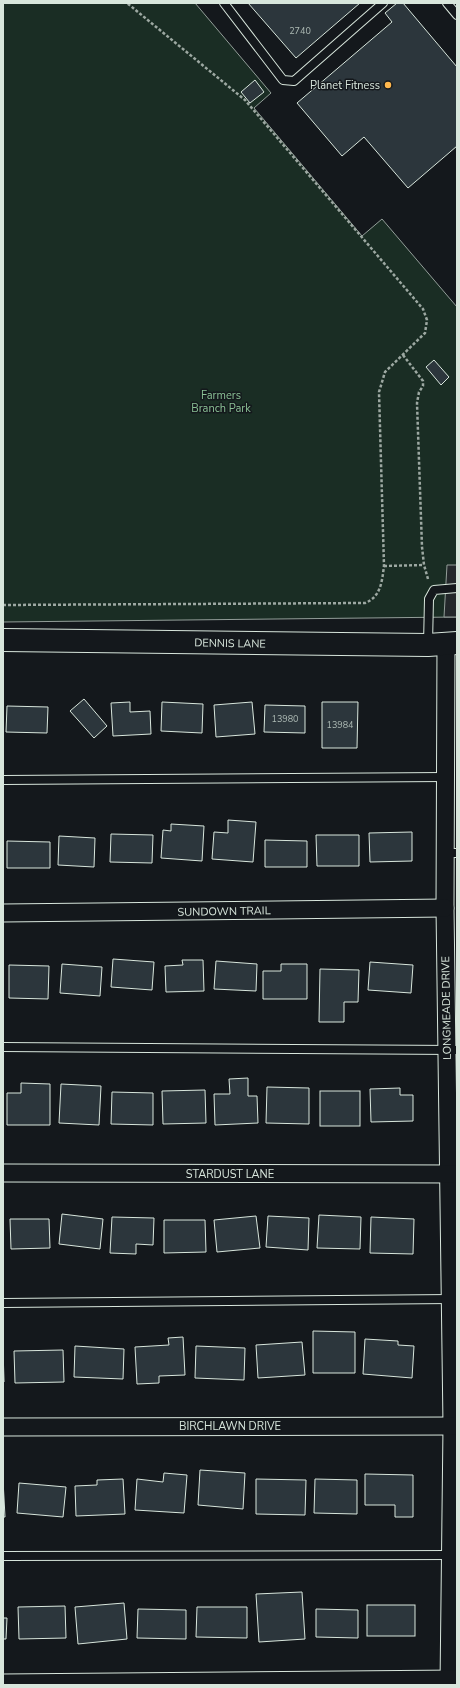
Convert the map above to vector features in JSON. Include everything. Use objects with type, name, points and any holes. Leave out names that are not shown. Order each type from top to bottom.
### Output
[{"type":"street","name":"DENNIS LANE","points":[[3,640],[444,644]]},
{"type":"street","name":"LONGMEADE DRIVE","points":[[444,644],[445,777],[451,853],[445,908],[452,1004],[454,1299],[454,1555],[452,1681]]},
{"type":"street","name":"SUNDOWN TRAIL","points":[[3,913],[445,908]]},
{"type":"street","name":"STARDUST LANE","points":[[3,1173],[453,1174]]},
{"type":"street","name":"BIRCHLAWN DRIVE","points":[[3,1427],[454,1426]]},
{"type":"street","points":[[3,1683],[452,1681]]},
{"type":"lane","points":[[224,3],[283,80],[294,81],[383,3]]},
{"type":"lane","points":[[447,3],[457,15]]},
{"type":"lane","points":[[444,644],[429,599],[434,590],[457,588]]},
{"type":"lane","points":[[3,780],[445,777]]},
{"type":"lane","points":[[3,1047],[452,1050]]},
{"type":"lane","points":[[3,1303],[454,1299]]},
{"type":"lane","points":[[3,1556],[454,1555]]},
{"type":"path","points":[[3,605],[365,603],[373,600],[377,595],[382,581],[384,566],[379,392],[385,372],[425,333],[427,320],[423,309],[246,100],[127,3]]},
{"type":"path","points":[[384,566],[424,565],[417,403],[419,392],[423,386],[422,381],[403,355]]},
{"type":"green space","name":"Farmers Branch Park","points":[[3,3],[195,3],[271,93],[254,108],[362,236],[382,219],[457,307],[457,617],[3,622]]},
{"type":"shaded area","points":[[447,565],[457,565],[457,617],[444,617]]},
{"type":"building","points":[[248,3],[360,3],[296,58]]},
{"type":"building","name":"Planet Fitness","points":[[397,3],[403,3],[457,67],[457,146],[408,188],[364,137],[342,156],[297,103],[392,22],[385,13]]},
{"type":"building","points":[[255,80],[264,92],[250,103],[241,92]]},
{"type":"building","points":[[434,360],[449,377],[441,385],[426,367]]},
{"type":"building","points":[[84,699],[107,726],[94,738],[70,711]]},
{"type":"building","points":[[130,702],[130,712],[150,711],[151,734],[113,736],[111,703]]},
{"type":"building","points":[[162,702],[203,704],[202,733],[161,731]]},
{"type":"building","points":[[252,702],[255,734],[216,737],[214,705]]},
{"type":"building","points":[[322,702],[358,702],[357,748],[322,748]]},
{"type":"building","points":[[265,705],[305,706],[305,733],[264,732]]},
{"type":"building","points":[[7,706],[48,707],[47,733],[6,732]]},
{"type":"building","points":[[228,820],[256,822],[253,862],[212,859],[214,832],[228,833]]},
{"type":"building","points":[[171,824],[204,826],[202,861],[161,858],[163,830],[171,831]]},
{"type":"building","points":[[412,832],[412,861],[370,862],[369,833]]},
{"type":"building","points":[[111,834],[153,835],[152,863],[110,862]]},
{"type":"building","points":[[316,835],[359,835],[359,866],[317,866]]},
{"type":"building","points":[[59,836],[95,838],[94,867],[58,865]]},
{"type":"building","points":[[265,840],[307,841],[307,867],[265,867]]},
{"type":"building","points":[[7,841],[50,842],[50,868],[7,868]]},
{"type":"building","points":[[113,959],[154,962],[152,990],[111,987]]},
{"type":"building","points":[[182,960],[203,960],[204,991],[166,992],[165,966],[183,965]]},
{"type":"building","points":[[216,961],[257,964],[256,991],[214,989]]},
{"type":"building","points":[[370,962],[413,965],[411,993],[368,990]]},
{"type":"building","points":[[62,964],[102,967],[100,996],[60,993]]},
{"type":"building","points":[[281,964],[307,964],[307,999],[263,999],[263,971],[281,971]]},
{"type":"building","points":[[9,965],[49,966],[48,999],[9,998]]},
{"type":"building","points":[[320,969],[359,970],[358,1002],[344,1002],[344,1022],[319,1022]]},
{"type":"building","points":[[248,1078],[248,1096],[257,1096],[258,1123],[215,1125],[214,1094],[230,1094],[229,1079]]},
{"type":"building","points":[[21,1083],[50,1084],[50,1125],[7,1125],[7,1093],[21,1093]]},
{"type":"building","points":[[61,1084],[101,1086],[99,1125],[59,1123]]},
{"type":"building","points":[[267,1087],[309,1088],[309,1124],[266,1123]]},
{"type":"building","points":[[400,1088],[400,1095],[413,1095],[413,1121],[371,1122],[370,1089]]},
{"type":"building","points":[[205,1090],[206,1123],[163,1124],[162,1091]]},
{"type":"building","points":[[320,1091],[360,1091],[360,1126],[320,1126]]},
{"type":"building","points":[[112,1092],[153,1093],[153,1125],[111,1124]]},
{"type":"building","points":[[62,1214],[103,1219],[100,1249],[59,1244]]},
{"type":"building","points":[[319,1215],[361,1217],[360,1249],[317,1248]]},
{"type":"building","points":[[256,1216],[260,1248],[217,1252],[214,1220]]},
{"type":"building","points":[[268,1216],[309,1218],[308,1250],[266,1247]]},
{"type":"building","points":[[112,1217],[154,1218],[153,1245],[136,1244],[136,1254],[110,1253]]},
{"type":"building","points":[[371,1217],[414,1219],[413,1254],[370,1253]]},
{"type":"building","points":[[10,1219],[49,1219],[50,1248],[11,1249]]},
{"type":"building","points":[[164,1220],[205,1220],[206,1252],[164,1253]]},
{"type":"building","points":[[313,1331],[355,1332],[355,1373],[313,1373]]},
{"type":"building","points":[[183,1337],[185,1375],[159,1376],[159,1383],[137,1384],[135,1347],[169,1345],[168,1338]]},
{"type":"building","points":[[365,1339],[398,1341],[398,1345],[414,1346],[412,1378],[363,1374]]},
{"type":"building","points":[[302,1342],[305,1375],[258,1378],[256,1345]]},
{"type":"building","points":[[75,1346],[124,1349],[123,1379],[74,1377]]},
{"type":"building","points":[[196,1346],[245,1348],[244,1380],[195,1378]]},
{"type":"building","points":[[3,1348],[4,1382],[3,1382]]},
{"type":"building","points":[[63,1350],[64,1382],[15,1383],[14,1351]]},
{"type":"building","points":[[200,1470],[245,1473],[243,1509],[198,1505]]},
{"type":"building","points":[[164,1473],[187,1475],[184,1513],[135,1510],[137,1479],[163,1482]]},
{"type":"building","points":[[365,1474],[413,1475],[413,1517],[395,1517],[395,1505],[365,1505]]},
{"type":"building","points":[[123,1479],[125,1514],[76,1516],[75,1486],[97,1485],[97,1480]]},
{"type":"building","points":[[256,1479],[306,1480],[305,1515],[256,1514]]},
{"type":"building","points":[[315,1479],[357,1480],[357,1514],[314,1513]]},
{"type":"building","points":[[3,1480],[5,1517],[3,1517]]},
{"type":"building","points":[[19,1483],[66,1487],[63,1517],[17,1513]]},
{"type":"building","points":[[302,1592],[305,1639],[259,1642],[256,1594]]},
{"type":"building","points":[[124,1603],[127,1639],[78,1644],[75,1607]]},
{"type":"building","points":[[367,1605],[415,1605],[415,1636],[367,1636]]},
{"type":"building","points":[[65,1606],[66,1638],[19,1639],[18,1607]]},
{"type":"building","points":[[197,1607],[247,1607],[247,1638],[196,1637]]},
{"type":"building","points":[[138,1609],[186,1610],[186,1639],[137,1638]]},
{"type":"building","points":[[316,1609],[358,1610],[358,1638],[316,1637]]},
{"type":"building","points":[[3,1618],[7,1618],[6,1639],[3,1639]]},
{"type":"place","name":"Planet Fitness","points":[[388,85]]}]
